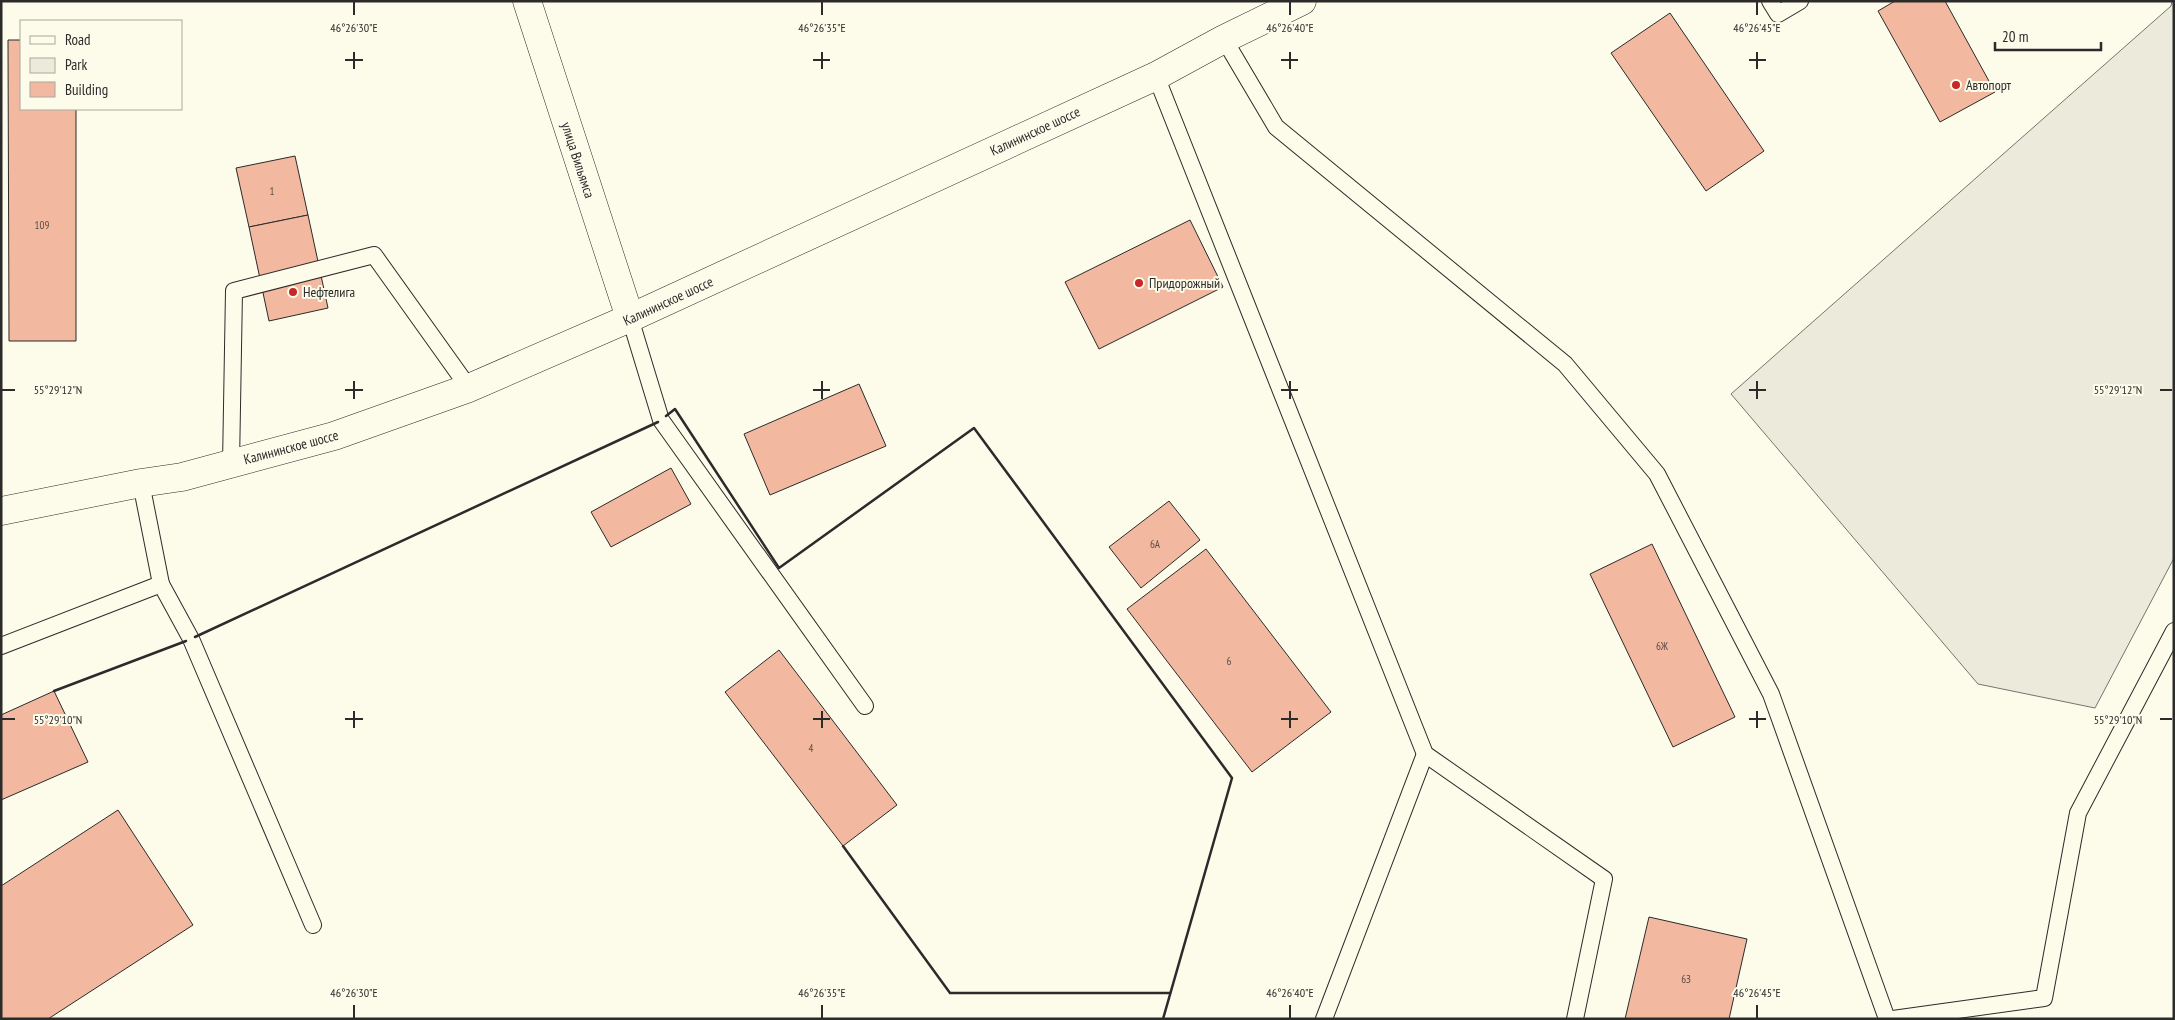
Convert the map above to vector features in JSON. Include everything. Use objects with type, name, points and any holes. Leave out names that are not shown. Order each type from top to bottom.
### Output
[{"type":"main road","name":"улица Вильямса","points":[[527,1],[630,318]]},
{"type":"main road","name":"Калининское шоссе","points":[[1,511],[182,477],[334,436],[469,388],[630,318],[1156,76],[1224,39],[1302,1]]},
{"type":"lane","points":[[1770,1],[1778,14],[1800,1]]},
{"type":"lane","points":[[1224,39],[1276,127],[1564,364],[1657,474],[1771,694],[1887,1019]]},
{"type":"lane","points":[[1156,76],[1425,754],[1604,879],[1575,1019]]},
{"type":"lane","points":[[231,464],[234,291],[374,255],[469,388]]},
{"type":"lane","points":[[630,318],[661,420],[865,706]]},
{"type":"lane","points":[[142,483],[161,584],[191,639],[313,925]]},
{"type":"lane","points":[[1,646],[161,584]]},
{"type":"lane","points":[[1893,1019],[2044,998],[2078,813],[2174,631]]},
{"type":"lane","points":[[1324,1019],[1425,754]]},
{"type":"green space","points":[[2172,1],[2174,1],[2174,558],[2095,708],[1978,684],[1731,394],[2171,6]]},
{"type":"building","points":[[1895,1],[1945,1],[1995,92],[1940,122],[1878,11]]},
{"type":"building","points":[[1670,13],[1764,151],[1706,191],[1611,53]]},
{"type":"building","points":[[8,40],[20,40],[20,110],[76,110],[76,341],[9,341]]},
{"type":"building","points":[[295,156],[308,215],[249,227],[236,168]]},
{"type":"building","points":[[308,215],[328,308],[269,321],[249,227]]},
{"type":"building","points":[[1190,220],[1223,287],[1099,349],[1065,282]]},
{"type":"building","points":[[859,384],[886,446],[770,495],[744,434]]},
{"type":"building","points":[[671,468],[691,504],[611,547],[591,512]]},
{"type":"building","points":[[1169,501],[1200,540],[1141,588],[1109,547]]},
{"type":"building","points":[[1652,544],[1735,717],[1673,747],[1590,574]]},
{"type":"building","points":[[1206,549],[1331,712],[1252,772],[1127,609]]},
{"type":"building","points":[[779,650],[897,805],[843,846],[725,692]]},
{"type":"building","points":[[54,691],[88,762],[1,800],[1,715]]},
{"type":"building","points":[[118,810],[193,925],[48,1019],[1,1019],[1,886]]},
{"type":"building","points":[[1649,917],[1747,939],[1729,1019],[1625,1019]]},
{"type":"wall","points":[[666,416],[675,409],[779,568],[974,428],[1232,778],[1163,1019]]},
{"type":"wall","points":[[195,637],[658,422]]},
{"type":"wall","points":[[54,691],[186,641]]},
{"type":"wall","points":[[843,846],[950,993],[1170,993]]},
{"type":"place","name":"Автопорт","points":[[1956,85]]},
{"type":"place","name":"Придорожный","points":[[1139,283]]},
{"type":"place","name":"Нефтелига","points":[[293,292]]}]
